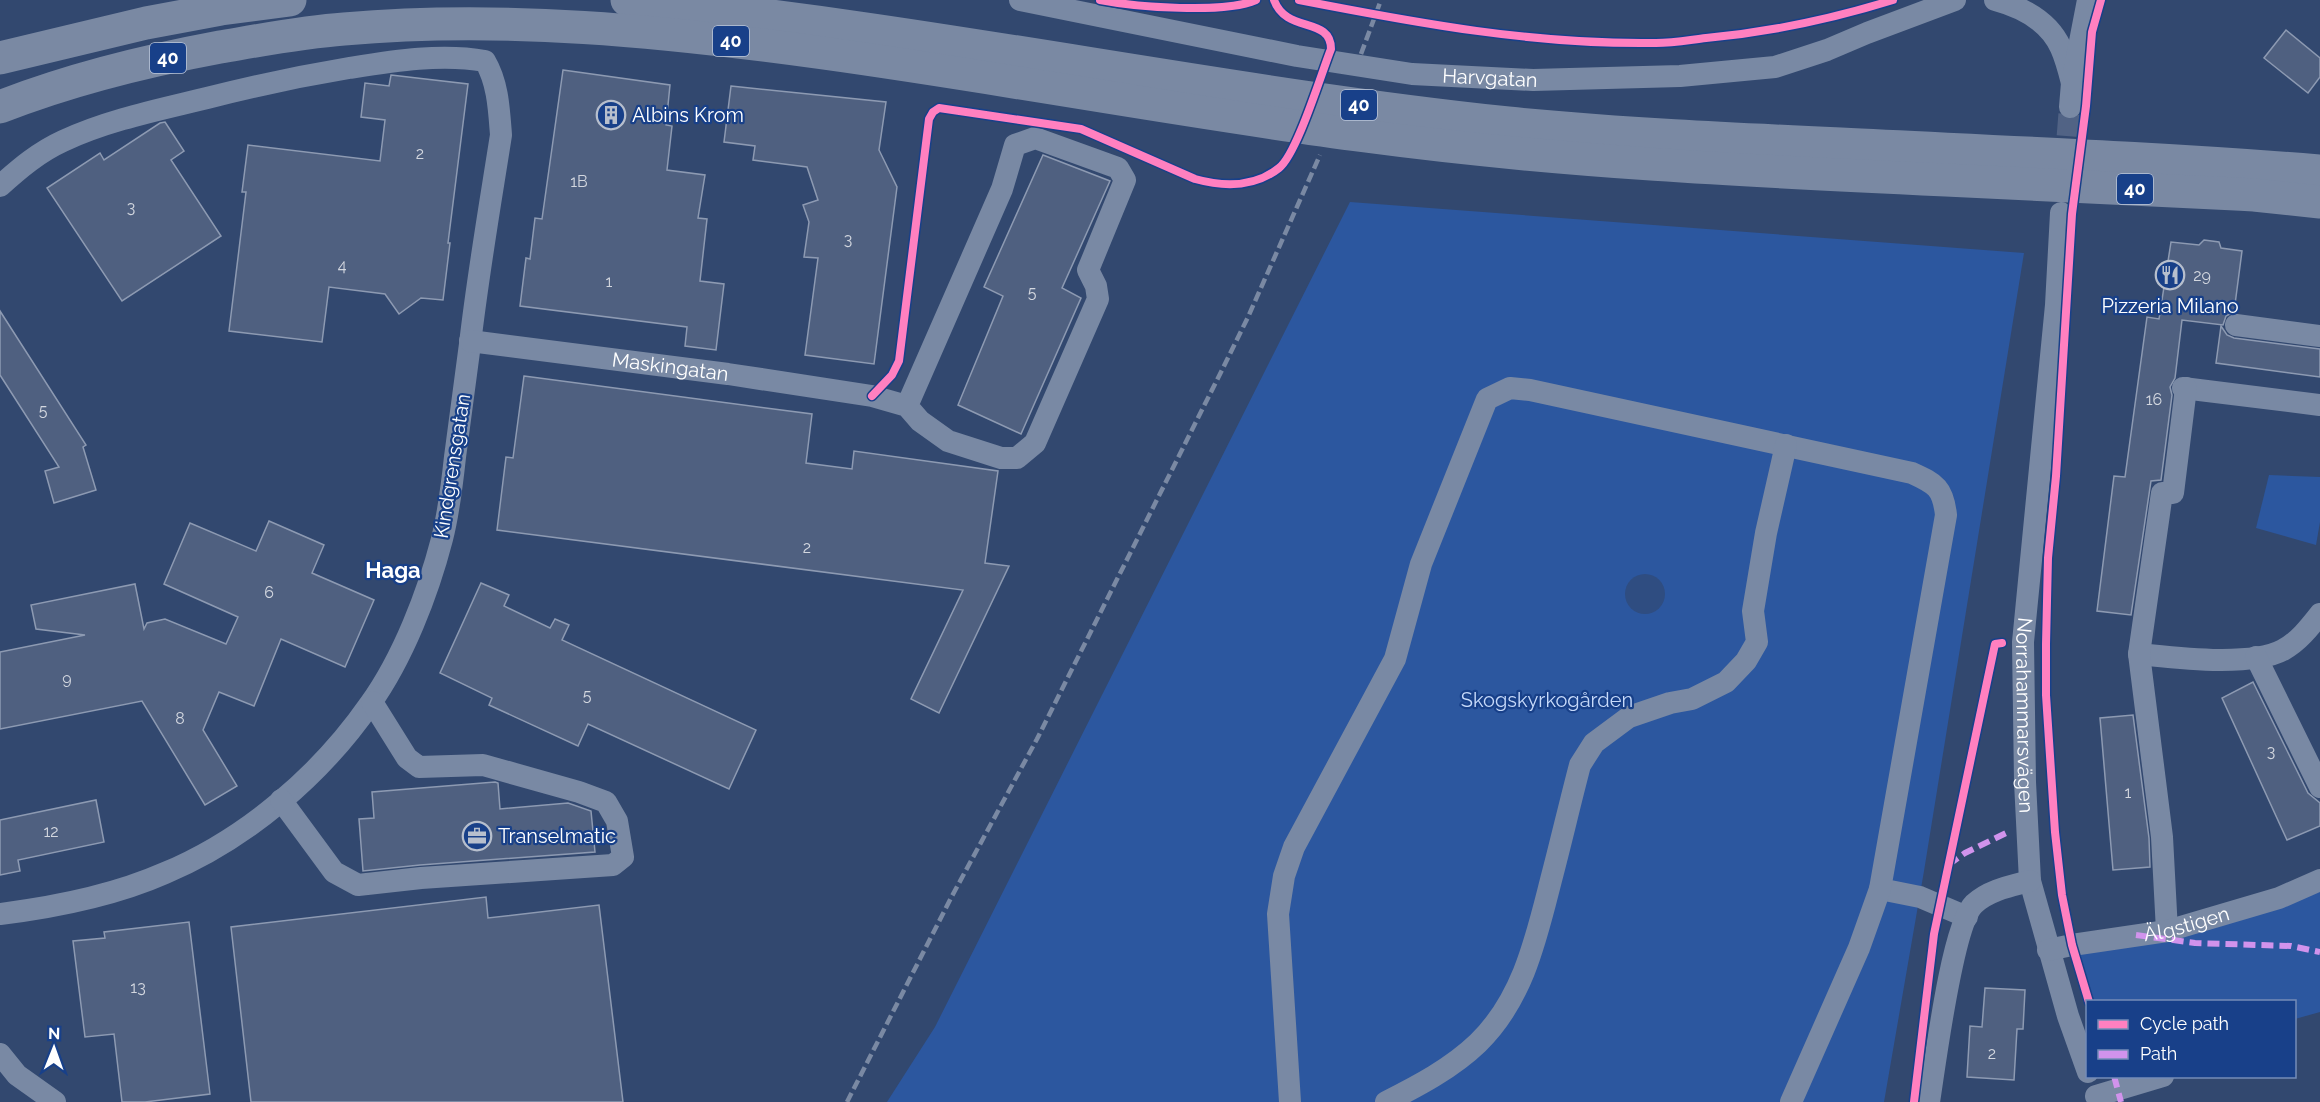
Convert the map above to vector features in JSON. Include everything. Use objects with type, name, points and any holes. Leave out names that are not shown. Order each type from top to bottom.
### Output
[{"type":"highway","name":"40","points":[[0,64],[66,43],[157,21],[221,9],[290,0]]},
{"type":"highway","name":"40","points":[[627,0],[725,10],[879,31],[1357,105],[1509,123],[1622,133],[2177,160],[2320,171]]},
{"type":"highway","name":"40","points":[[0,107],[123,67],[277,37],[341,29],[413,24],[498,23],[649,31],[762,44],[1363,136],[1514,153],[1731,170],[2254,195],[2320,202]]},
{"type":"highway","points":[[0,58],[66,43]]},
{"type":"street","name":"Harvgatan","points":[[1020,0],[1297,56],[1412,74],[1533,80],[1680,76],[1775,67],[1827,50],[1955,0]]},
{"type":"street","points":[[1995,0],[2015,5],[2039,21],[2060,46],[2072,83]]},
{"type":"street","points":[[2070,107],[2072,83],[2088,0]]},
{"type":"street","name":"Kindgrensgatan","points":[[0,186],[30,160],[62,142],[98,127],[143,113],[278,80],[388,62],[463,57],[485,61],[492,73],[499,101],[501,135],[470,341],[448,515],[432,574],[402,646],[372,702],[348,734],[320,765],[281,800],[232,836],[166,873],[113,892],[82,900],[0,914]]},
{"type":"street","points":[[1035,138],[1118,168],[1125,180],[1088,270],[1096,286],[1098,299],[1035,443],[1017,458],[1001,458],[948,441],[920,422],[907,406],[1002,189],[1015,145],[1035,138]]},
{"type":"street","name":"Norrahammarsvägen","points":[[2061,213],[2056,305],[2023,642],[2026,794],[2030,881],[2048,950],[2086,1066]]},
{"type":"street","points":[[2236,325],[2320,336]]},
{"type":"street","name":"Maskingatan","points":[[470,341],[728,374],[872,396],[907,406]]},
{"type":"street","points":[[1290,1102],[1278,914],[1284,876],[1294,846],[1395,659],[1421,564],[1486,399],[1510,388],[1530,390],[1912,473],[1930,481],[1944,496],[1946,515],[1880,889],[1859,948],[1791,1102]]},
{"type":"street","points":[[2168,931],[2162,837],[2139,654],[2162,493],[2173,494],[2184,388],[2320,405]]},
{"type":"street","points":[[1386,1102],[1448,1067],[1477,1044],[1503,1014],[1522,978],[1539,934],[1580,765],[1594,743],[1629,717],[1670,703],[1692,699],[1726,682],[1746,661],[1758,642],[1753,611],[1766,532],[1786,446]]},
{"type":"street","points":[[2139,654],[2187,660],[2256,657],[2282,651],[2301,636],[2320,614]]},
{"type":"street","points":[[2256,657],[2320,787]]},
{"type":"street","points":[[281,800],[334,872],[358,885],[421,878],[613,865],[623,857],[617,820],[606,802],[483,765],[419,767],[407,758],[372,702]]},
{"type":"street","name":"Älgstigen","points":[[2048,950],[2168,931],[2279,898],[2320,880]]},
{"type":"street","points":[[1929,1102],[1959,933],[1973,904],[1998,890],[2030,881]]},
{"type":"street","points":[[1880,889],[1920,897],[1967,917]]},
{"type":"street","points":[[0,1054],[17,1075],[55,1102]]},
{"type":"street","points":[[2094,1092],[2158,1078]]},
{"type":"green space","name":"Skogskyrkogården","points":[[1350,202],[2024,253],[1924,871],[1884,1102],[887,1102],[935,1027]]},
{"type":"green space","points":[[2269,475],[2320,477],[2320,522],[2316,545],[2256,528]]},
{"type":"green space","points":[[2320,883],[2320,1012],[2296,1019],[2296,1000],[2093,1000],[2078,955]]},
{"type":"shaded area","points":[[1645,574],[1653,575],[1659,580],[1664,586],[1664,602],[1659,608],[1653,613],[1645,614],[1637,613],[1631,608],[1626,602],[1625,594],[1626,586],[1631,580],[1637,575]]},
{"type":"building","points":[[2286,30],[2320,58],[2320,77],[2308,93],[2264,58]]},
{"type":"building","points":[[563,70],[670,85],[666,125],[672,126],[667,170],[705,175],[698,218],[707,219],[700,281],[724,284],[716,350],[685,346],[687,327],[520,306],[526,258],[530,259],[535,218],[542,219]]},
{"type":"building","points":[[391,75],[468,84],[443,300],[421,298],[399,314],[385,294],[329,287],[322,342],[229,331],[246,192],[242,192],[248,145],[380,161],[385,120],[361,117],[365,83],[389,86]]},
{"type":"building","points":[[731,86],[886,102],[879,150],[897,187],[874,364],[805,355],[818,258],[804,257],[809,222],[803,205],[818,200],[807,167],[753,160],[755,146],[724,142]]},
{"type":"building","points":[[165,122],[184,151],[171,160],[221,236],[122,301],[47,188],[100,153],[104,160]]},
{"type":"building","points":[[1043,155],[1110,181],[1062,288],[1081,298],[1021,434],[958,405],[1003,296],[984,287]]},
{"type":"building","points":[[2204,240],[2219,242],[2221,248],[2242,251],[2234,312],[2226,316],[2223,325],[2182,320],[2175,378],[2170,387],[2172,395],[2161,480],[2151,481],[2131,615],[2097,611],[2114,476],[2125,477],[2147,317],[2159,319],[2171,242],[2199,245]]},
{"type":"building","points":[[0,311],[86,445],[83,447],[96,490],[54,503],[45,471],[59,467],[0,375]]},
{"type":"building","points":[[2221,326],[2227,335],[2234,338],[2320,349],[2320,377],[2216,363]]},
{"type":"building","points":[[524,376],[812,414],[806,463],[852,469],[854,451],[998,471],[985,563],[1009,566],[939,713],[911,699],[963,590],[497,530],[506,457],[513,458]]},
{"type":"building","points":[[269,521],[324,545],[312,573],[374,600],[345,667],[281,639],[254,706],[219,692],[203,730],[237,786],[205,805],[142,701],[0,729],[0,652],[85,635],[36,629],[31,605],[135,584],[144,629],[147,623],[165,619],[226,644],[238,617],[164,584],[190,523],[256,551]]},
{"type":"building","points":[[481,583],[509,595],[504,606],[550,628],[555,619],[569,625],[562,640],[756,730],[729,789],[588,724],[578,746],[489,705],[492,698],[440,673]]},
{"type":"building","points":[[2253,682],[2308,793],[2320,803],[2320,826],[2287,840],[2222,698]]},
{"type":"building","points":[[2133,715],[2149,838],[2150,867],[2113,870],[2100,718]]},
{"type":"building","name":"Transelmatic","points":[[498,783],[500,809],[568,803],[591,811],[595,852],[363,871],[359,819],[374,818],[372,792]]},
{"type":"building","points":[[96,800],[104,842],[18,860],[20,871],[0,875],[0,820]]},
{"type":"building","points":[[486,897],[488,918],[599,905],[623,1102],[251,1102],[231,927]]},
{"type":"building","points":[[189,922],[210,1094],[145,1102],[122,1102],[114,1034],[85,1037],[73,941],[105,938],[104,932]]},
{"type":"building","points":[[1985,988],[2025,990],[2023,1029],[2017,1029],[2014,1080],[1967,1077],[1970,1026],[1982,1027]]},
{"type":"tunnel","points":[[2065,169],[2070,107]]},
{"type":"railway","points":[[1361,54],[1381,0]]},
{"type":"railway","points":[[847,1102],[952,896],[1037,739],[1222,370],[1320,155]]},
{"type":"marked path","points":[[1948,865],[1965,853],[2006,833]]},
{"type":"marked path","points":[[2136,935],[2195,943],[2291,946],[2320,952]]},
{"type":"marked path","points":[[2115,1078],[2121,1102]]},
{"type":"cycle path","points":[[1100,0],[1180,8],[1223,7],[1256,0]]},
{"type":"cycle path","points":[[872,396],[892,375],[899,361],[929,119],[933,112],[939,108],[1081,129],[1206,182],[1239,184],[1260,179],[1279,168],[1286,160],[1308,113],[1331,49],[1329,39],[1324,32],[1288,17],[1280,11],[1274,0]]},
{"type":"cycle path","points":[[1299,0],[1476,31],[1611,43],[1675,42],[1777,28],[1824,19],[1893,0]]},
{"type":"cycle path","points":[[2088,1000],[2072,945],[2062,895],[2055,832],[2046,695],[2046,644],[2048,558],[2056,476],[2072,214],[2086,106],[2092,32],[2101,0]]},
{"type":"cycle path","points":[[1914,1102],[1934,934],[1995,644],[2002,643]]},
{"type":"place","name":"Albins Krom","points":[[611,115]]},
{"type":"place","name":"Pizzeria Milano","points":[[2170,275]]},
{"type":"place","name":"Transelmatic","points":[[477,836]]},
{"type":"district","name":"Haga","points":[[393,570]]}]
